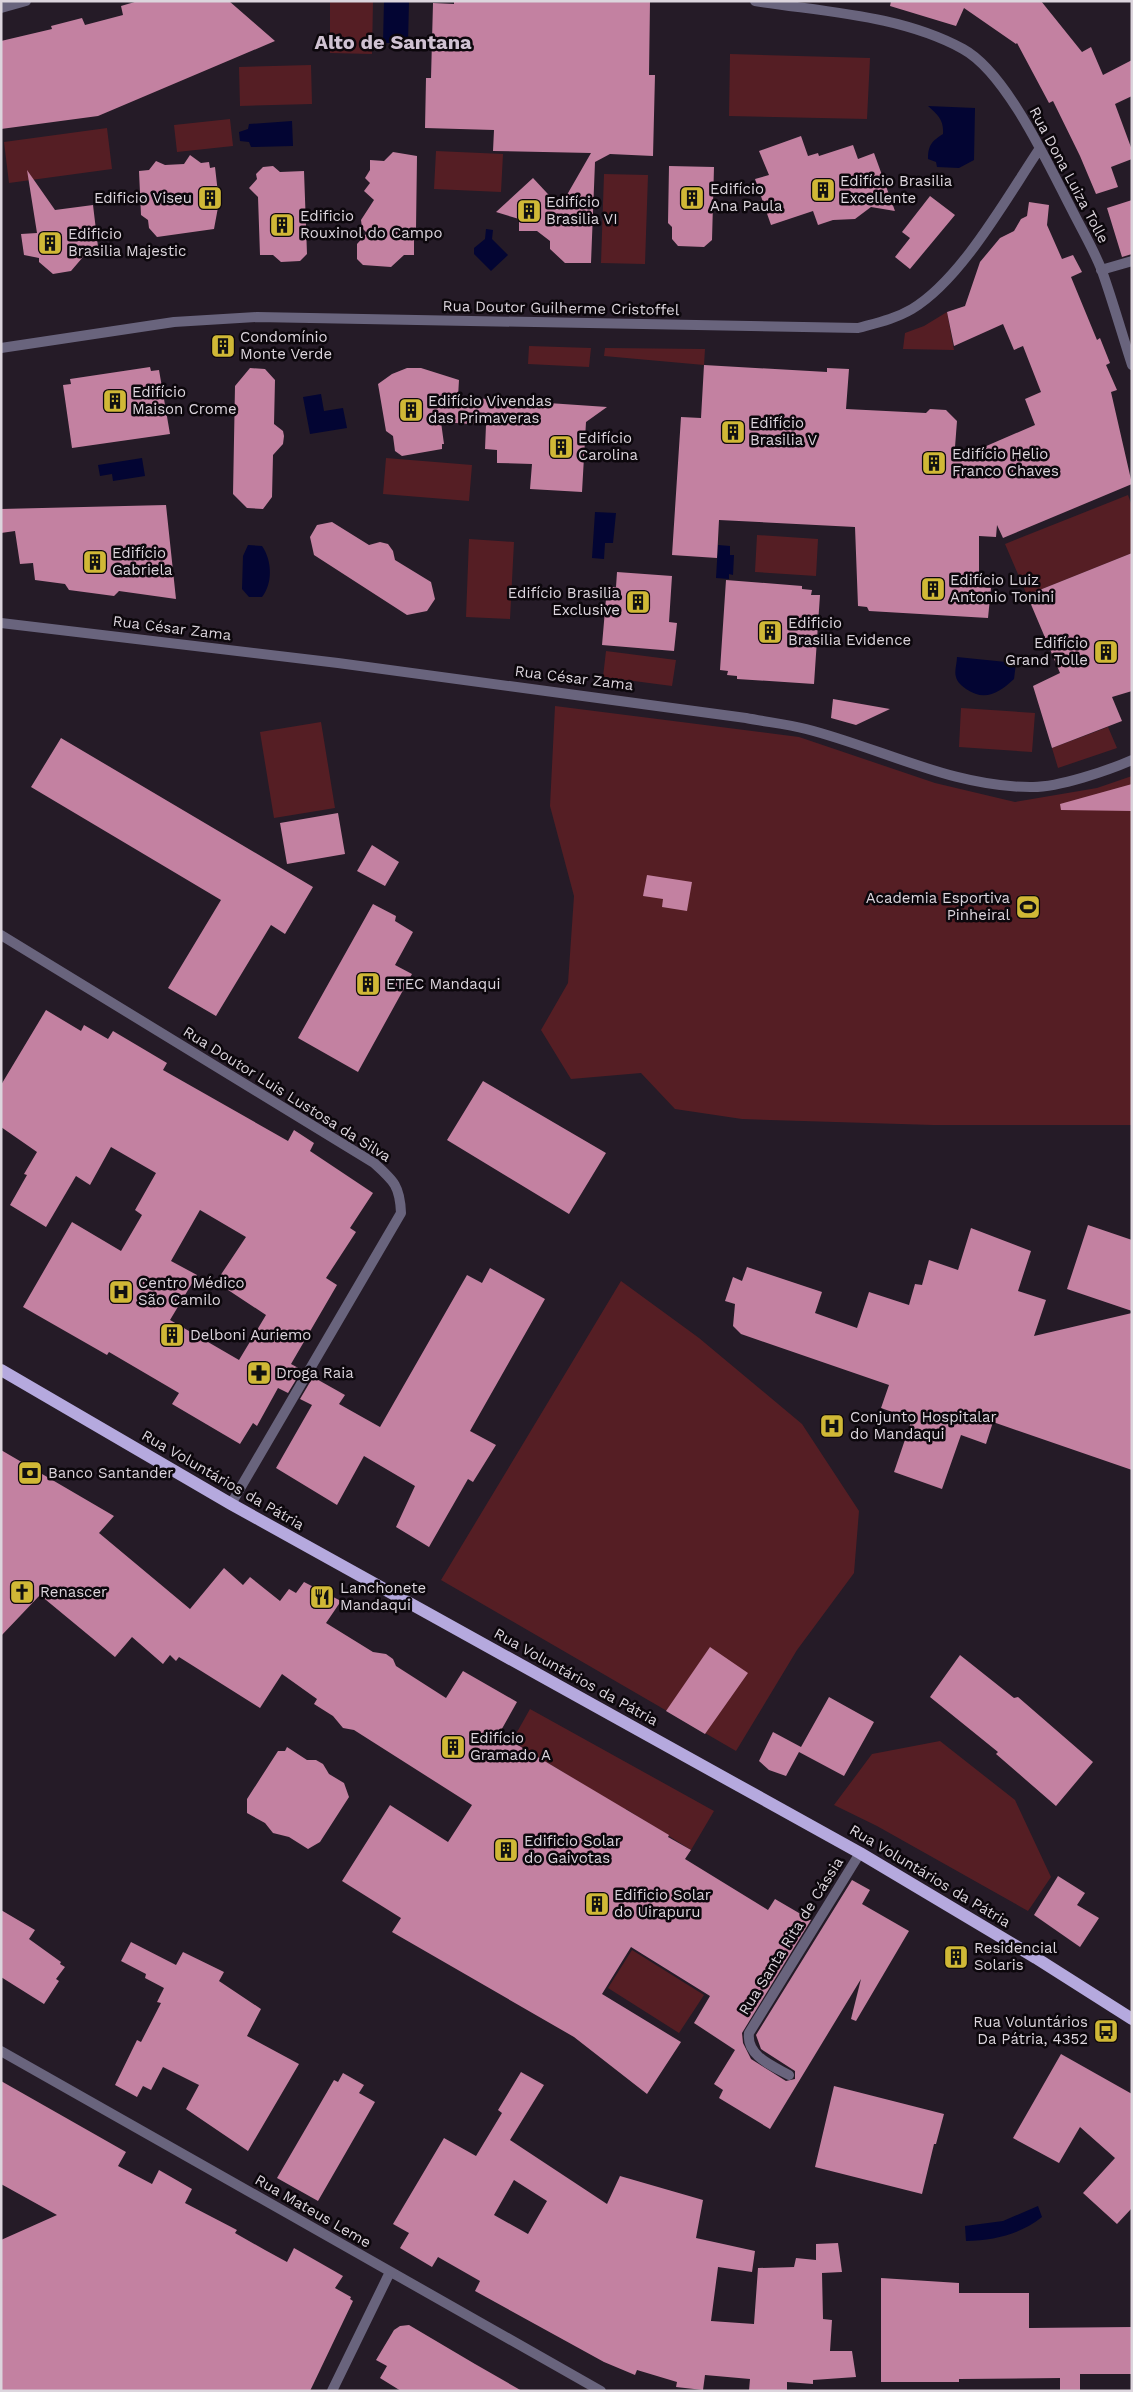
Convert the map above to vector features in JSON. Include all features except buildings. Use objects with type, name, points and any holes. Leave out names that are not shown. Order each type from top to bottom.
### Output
[{"type":"main road","name":"Rua Voluntários da Pátria","points":[[1,1370],[230,1504],[860,1853],[1036,1958],[1132,2019]]},
{"type":"street","points":[[1,8],[26,1]]},
{"type":"street","name":"Rua Dona Luiza Tolle","points":[[755,1],[867,18],[924,30],[965,50],[992,75],[1016,108],[1040,148],[1102,270],[1132,365]]},
{"type":"street","name":"Rua Doutor Guilherme Cristoffel","points":[[1,348],[174,322],[257,317],[858,328],[903,314],[934,293],[971,249],[1040,148]]},
{"type":"street","points":[[1102,270],[1132,262]]},
{"type":"street","name":"Rua César Zama","points":[[1,623],[348,664],[737,717],[806,729],[966,780],[1003,785],[1035,787],[1069,780],[1132,760]]},
{"type":"street","name":"Rua Doutor Luis Lustosa da Silva","points":[[1,935],[374,1163],[393,1180],[400,1194],[401,1213],[230,1504]]},
{"type":"street","name":"Rua Santa Rita de Cássia","points":[[789,2075],[761,2059],[755,2053],[748,2039],[748,2033],[860,1853]]},
{"type":"street","name":"Rua Mateus Leme","points":[[4,2053],[602,2391]]},
{"type":"street","points":[[332,2391],[390,2272]]},
{"type":"shaded area","points":[[330,1],[373,1],[372,54],[330,53]]},
{"type":"shaded area","points":[[384,1],[409,1],[408,43],[383,43]]},
{"type":"shaded area","points":[[730,54],[870,58],[867,119],[729,116]]},
{"type":"shaded area","points":[[311,65],[312,104],[240,106],[239,67]]},
{"type":"shaded area","points":[[928,106],[975,108],[974,160],[959,168],[937,167],[936,162],[928,159],[933,141],[943,134],[943,129],[940,118]]},
{"type":"shaded area","points":[[230,119],[233,146],[177,152],[174,125]]},
{"type":"shaded area","points":[[292,121],[293,146],[251,147],[249,142],[240,141],[239,132],[248,129],[249,124]]},
{"type":"shaded area","points":[[107,128],[112,169],[9,183],[4,142]]},
{"type":"shaded area","points":[[436,151],[503,154],[501,192],[434,189]]},
{"type":"shaded area","points":[[604,174],[648,175],[645,264],[601,263]]},
{"type":"shaded area","points":[[486,229],[493,230],[492,239],[508,255],[491,271],[474,254],[474,248],[485,239]]},
{"type":"shaded area","points":[[947,312],[954,350],[903,349],[905,333],[924,326]]},
{"type":"shaded area","points":[[529,346],[591,348],[589,367],[528,364]]},
{"type":"shaded area","points":[[605,348],[705,349],[704,365],[604,356]]},
{"type":"shaded area","points":[[321,394],[324,411],[343,408],[347,428],[310,434],[303,397]]},
{"type":"shaded area","points":[[142,458],[145,476],[113,481],[112,474],[100,476],[98,465]]},
{"type":"shaded area","points":[[386,458],[472,465],[469,501],[383,494]]},
{"type":"shaded area","points":[[1128,495],[1132,506],[1132,553],[1027,595],[1005,544]]},
{"type":"shaded area","points":[[595,512],[616,513],[613,543],[605,543],[604,559],[592,558]]},
{"type":"shaded area","points":[[757,535],[818,539],[816,576],[755,572]]},
{"type":"shaded area","points":[[469,539],[514,542],[510,619],[466,617]]},
{"type":"shaded area","points":[[248,545],[262,546],[268,558],[270,572],[268,585],[262,597],[249,597],[242,589],[243,556]]},
{"type":"shaded area","points":[[718,545],[730,546],[730,555],[734,555],[733,575],[729,574],[729,579],[716,578]]},
{"type":"shaded area","points":[[606,651],[676,660],[672,686],[603,677]]},
{"type":"shaded area","points":[[957,657],[1016,663],[1014,679],[992,694],[979,695],[973,693],[963,687],[957,679],[955,673]]},
{"type":"shaded area","points":[[555,706],[799,737],[935,783],[1015,802],[1097,788],[1132,776],[1132,1125],[933,1125],[742,1119],[675,1109],[641,1073],[571,1079],[541,1030],[568,983],[574,896],[550,806]]},
{"type":"shaded area","points":[[961,708],[1035,713],[1032,752],[959,747]]},
{"type":"shaded area","points":[[321,722],[335,808],[274,818],[260,732]]},
{"type":"shaded area","points":[[1108,727],[1117,748],[1058,768],[1052,748]]},
{"type":"shaded area","points":[[621,1281],[699,1338],[802,1424],[859,1511],[854,1573],[797,1650],[736,1751],[441,1580]]},
{"type":"shaded area","points":[[530,1709],[714,1811],[691,1850],[512,1741]]},
{"type":"shaded area","points":[[940,1741],[1015,1800],[1051,1877],[1028,1911],[877,1826],[834,1805],[872,1754]]},
{"type":"shaded area","points":[[632,1950],[704,1995],[679,2033],[608,1988]]},
{"type":"shaded area","points":[[1038,2206],[1042,2217],[1025,2228],[997,2238],[966,2241],[965,2226],[1003,2221]]},
{"type":"place","name":"Edifício Brasilia Excellente","points":[[823,190]]},
{"type":"place","name":"Edificio Viseu","points":[[210,198]]},
{"type":"place","name":"Edifício Ana Paula","points":[[692,198]]},
{"type":"place","name":"Edifício Brasilia VI","points":[[529,211]]},
{"type":"place","name":"Edificio Rouxinol do Campo","points":[[282,225]]},
{"type":"place","name":"Edificio Brasilia Majestic","points":[[50,243]]},
{"type":"place","name":"Condomínio Monte Verde","points":[[223,346]]},
{"type":"place","name":"Edifício Maison Crome","points":[[115,401]]},
{"type":"place","name":"Edifício Vivendas das Primaveras","points":[[411,410]]},
{"type":"place","name":"Edifício Brasilia V","points":[[733,432]]},
{"type":"place","name":"Edifício Carolina","points":[[561,447]]},
{"type":"place","name":"Edifício Helio Franco Chaves","points":[[934,463]]},
{"type":"place","name":"Edifício Gabriela","points":[[95,562]]},
{"type":"place","name":"Edifício Luiz Antonio Tonini","points":[[933,589]]},
{"type":"place","name":"Edifício Brasilia Exclusive","points":[[638,602]]},
{"type":"place","name":"Edificio Brasilia Evidence","points":[[770,632]]},
{"type":"place","name":"Edifício Grand Tolle","points":[[1106,652]]},
{"type":"place","name":"Academia Esportiva Pinheiral","points":[[1028,907]]},
{"type":"place","name":"ETEC Mandaqui","points":[[368,984]]},
{"type":"place","name":"Centro Médico São Camilo","points":[[121,1292]]},
{"type":"place","name":"Delboni Auriemo","points":[[172,1335]]},
{"type":"place","name":"Droga Raia","points":[[259,1373]]},
{"type":"place","name":"Conjunto Hospitalar do Mandaqui","points":[[832,1426]]},
{"type":"place","name":"Banco Santander","points":[[30,1473]]},
{"type":"place","name":"Renascer","points":[[22,1592]]},
{"type":"place","name":"Lanchonete Mandaqui","points":[[322,1597]]},
{"type":"place","name":"Edifício Gramado A","points":[[453,1747]]},
{"type":"place","name":"Edificio Solar do Gaivotas","points":[[506,1850]]},
{"type":"place","name":"Edificio Solar do Uirapuru","points":[[597,1904]]},
{"type":"place","name":"Residencial Solaris","points":[[956,1957]]},
{"type":"place","name":"Rua Voluntários Da Pátria, 4352","points":[[1106,2031]]},
{"type":"district","name":"Alto de Santana","points":[[393,42]]}]
